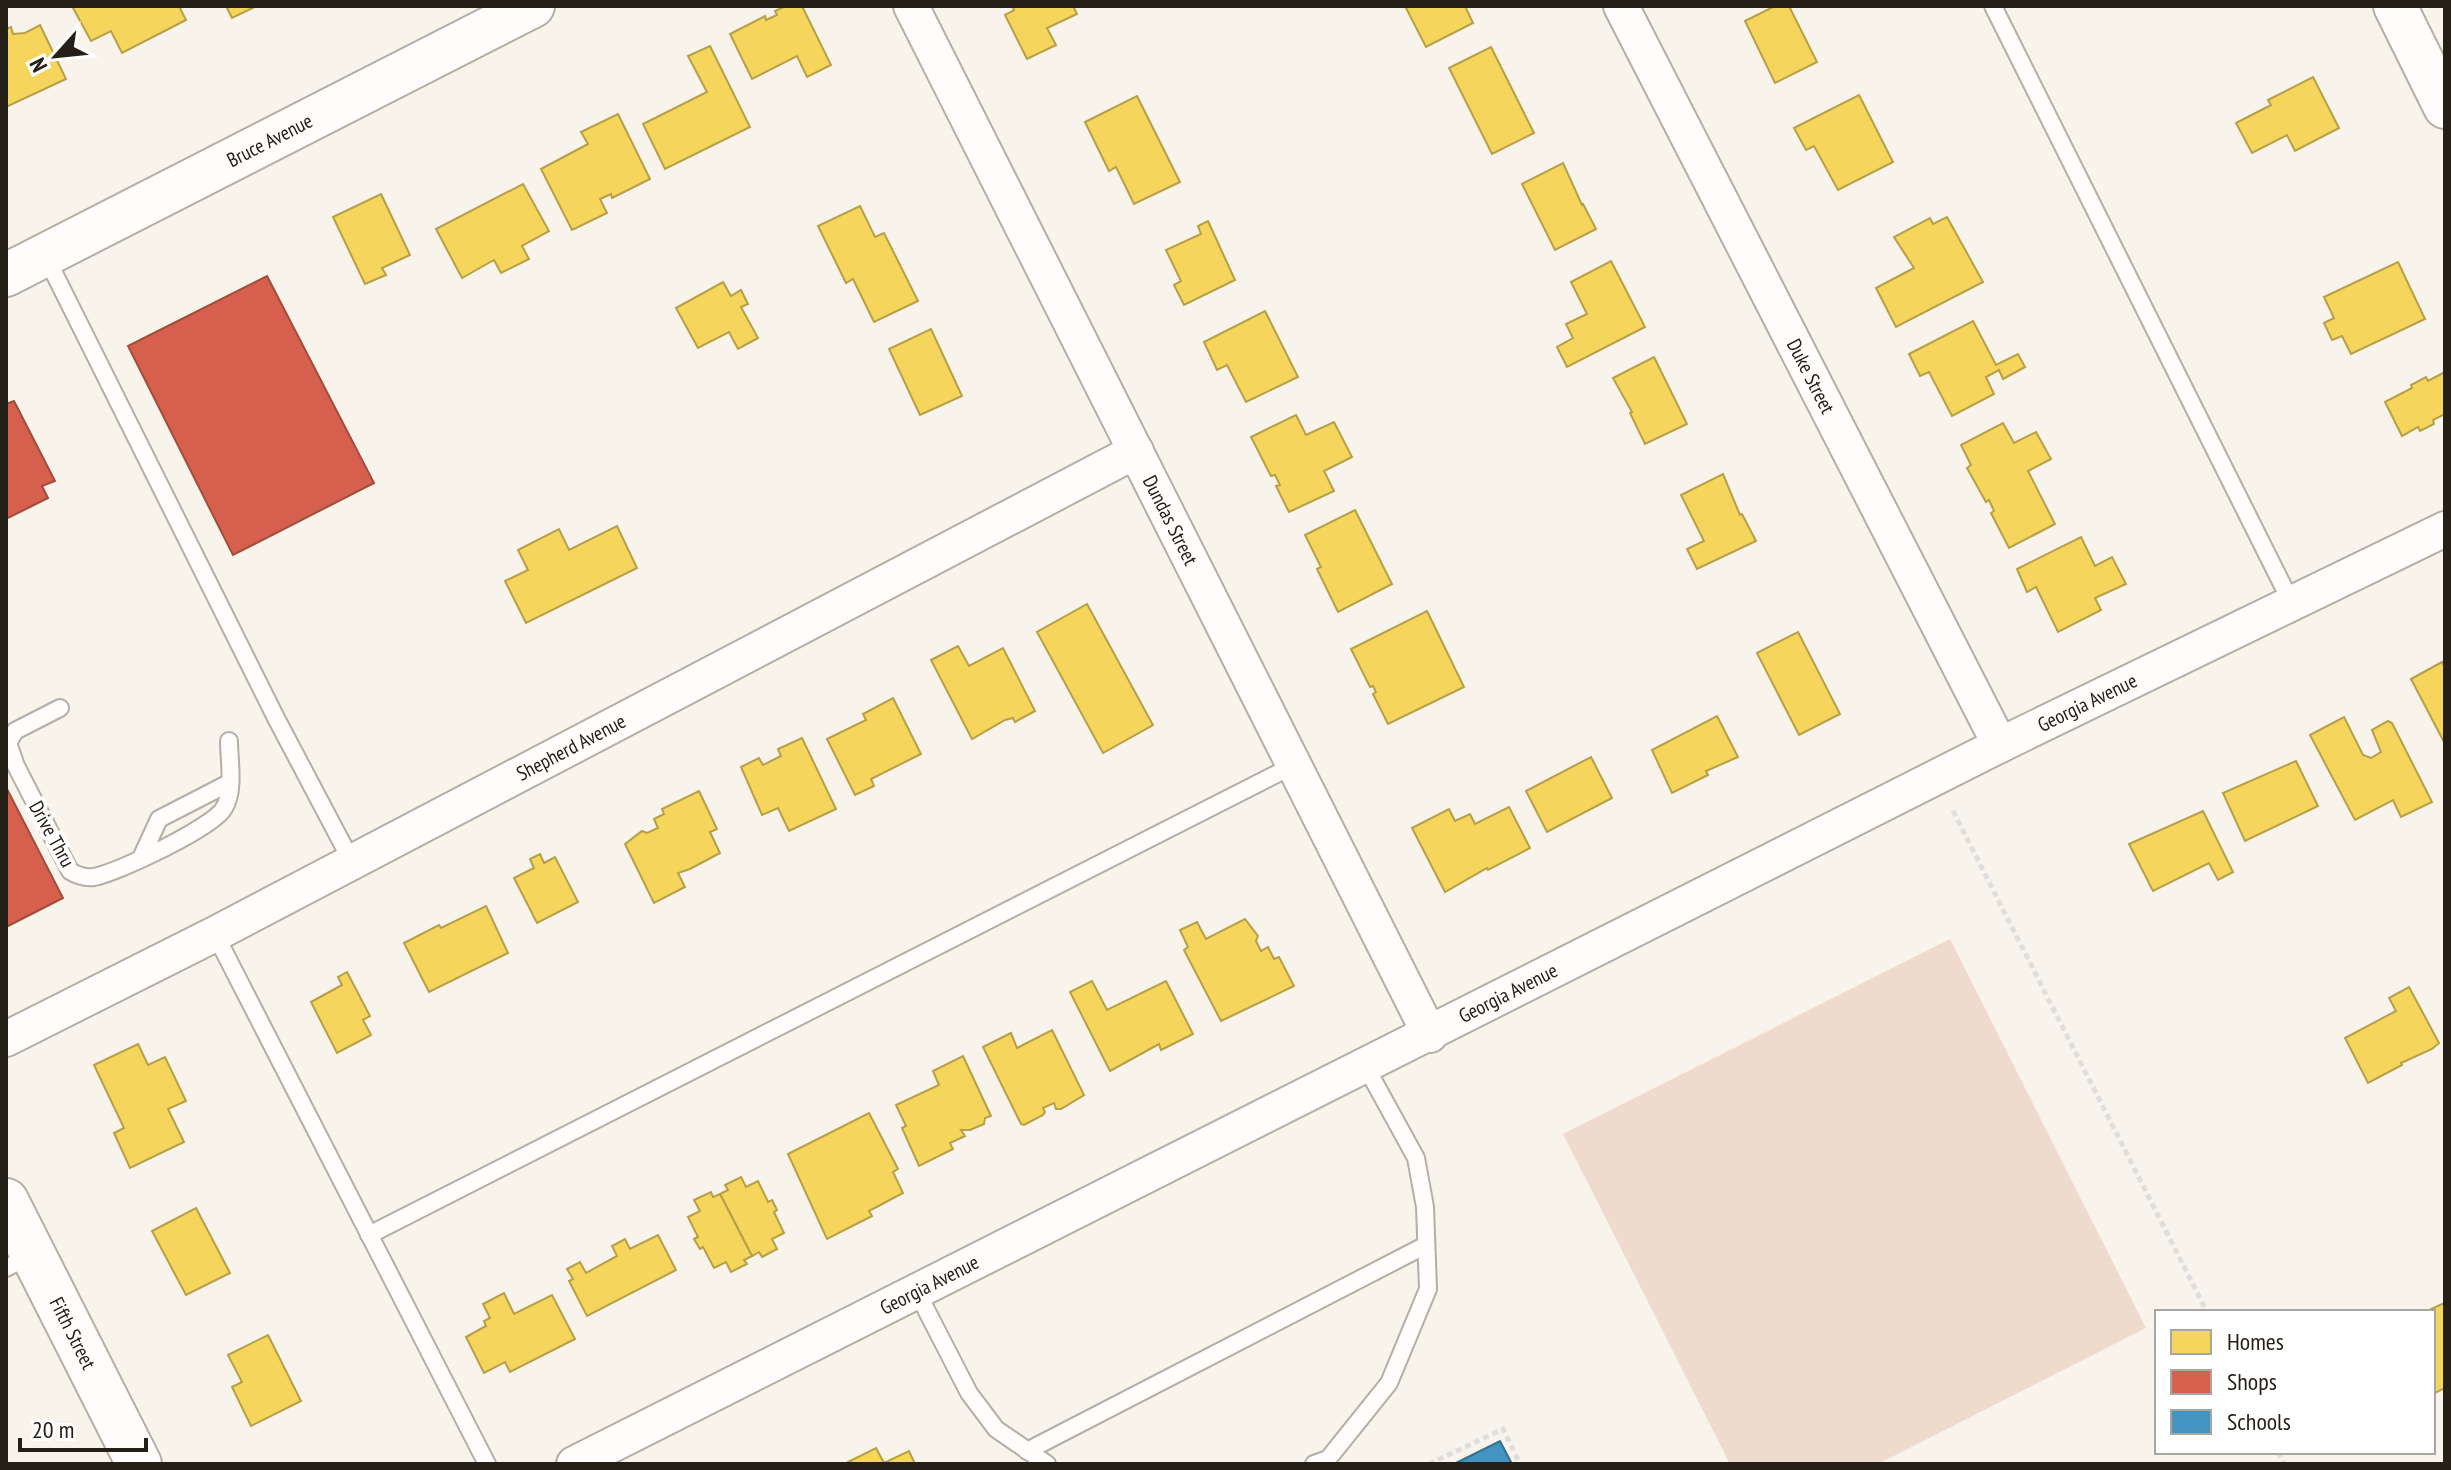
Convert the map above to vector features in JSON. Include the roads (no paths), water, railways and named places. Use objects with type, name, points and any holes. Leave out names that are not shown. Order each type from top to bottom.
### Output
[{"type":"main road","name":"Fifth Street","points":[[6,1201],[20,1261],[139,1464]]},
{"type":"street","name":"Bruce Avenue","points":[[6,275],[533,6]]},
{"type":"street","name":"Dundas Street","points":[[911,6],[1430,1035]]},
{"type":"street","name":"Duke Street","points":[[1621,6],[2000,745]]},
{"type":"street","points":[[2395,6],[2445,107]]},
{"type":"street","name":"Shepherd Avenue","points":[[6,1039],[215,934],[1136,451]]},
{"type":"street","name":"Georgia Avenue","points":[[574,1464],[2000,745],[2445,529]]},
{"type":"lane","points":[[1993,6],[2291,602]]},
{"type":"lane","points":[[45,255],[352,862]]},
{"type":"lane","name":"Drive Thru","points":[[60,708],[15,731],[8,743],[30,794],[70,871],[81,877],[94,877],[141,858],[210,823],[223,810],[230,795],[229,783]]},
{"type":"lane","points":[[141,858],[159,819],[229,783],[229,741]]},
{"type":"lane","points":[[369,1235],[1294,765]]},
{"type":"lane","points":[[215,934],[487,1464]]},
{"type":"lane","points":[[1314,1464],[1328,1459],[1389,1383],[1428,1289],[1425,1207],[1416,1158],[1366,1067]]},
{"type":"lane","points":[[1027,1451],[1426,1245]]},
{"type":"lane","points":[[917,1292],[969,1393],[996,1429],[1047,1464]]}]
